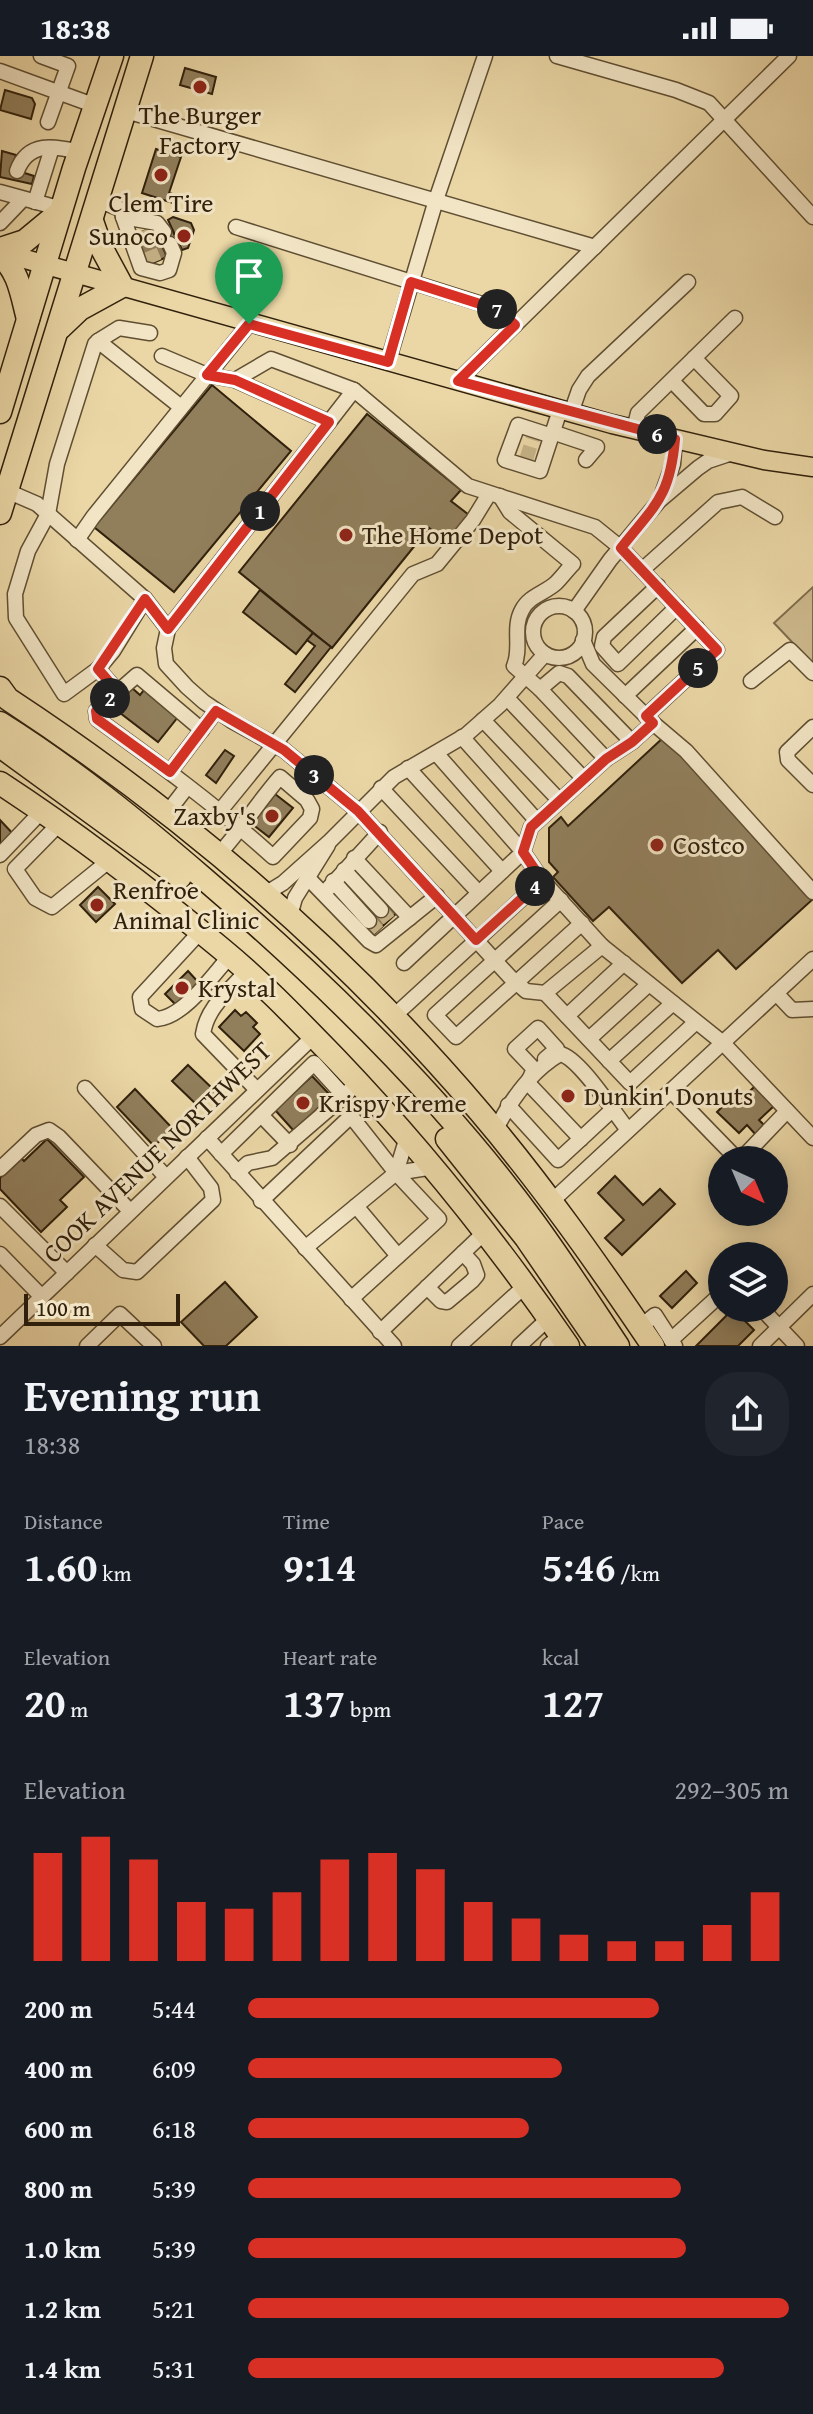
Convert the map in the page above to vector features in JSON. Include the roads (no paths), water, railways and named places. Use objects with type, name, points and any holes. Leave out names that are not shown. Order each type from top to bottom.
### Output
[{"type":"highway","points":[[0,412],[61,210],[112,56]]},
{"type":"highway","points":[[0,513],[142,56]]},
{"type":"highway","points":[[28,320],[17,280],[0,252],[25,241],[61,210]]},
{"type":"highway","points":[[57,332],[80,309],[122,286],[101,247],[95,210]]},
{"type":"highway","points":[[2,695],[79,746],[167,813],[290,916],[393,1017],[489,1123],[551,1202],[640,1327],[666,1344]]},
{"type":"highway","points":[[1,732],[115,816],[298,961],[434,1101],[533,1220],[618,1346]]},
{"type":"highway","points":[[2,788],[51,817],[110,860],[227,953]]},
{"type":"highway","points":[[115,816],[151,823],[186,846],[241,873]]},
{"type":"highway","points":[[115,816],[227,953],[314,1036],[347,1093],[407,1137],[434,1167],[526,1285],[557,1336]]},
{"type":"highway","points":[[115,816],[284,968],[367,1049],[487,1186],[600,1346]]},
{"type":"main road","points":[[0,252],[565,411],[734,453],[813,467]]},
{"type":"street","points":[[41,56],[68,66],[48,122]]},
{"type":"street","points":[[388,362],[436,200],[485,56]]},
{"type":"street","points":[[557,56],[695,96],[709,103],[813,217]]},
{"type":"street","points":[[458,381],[789,56]]},
{"type":"street","points":[[0,71],[96,106]]},
{"type":"street","points":[[126,111],[595,247]]},
{"type":"street","points":[[0,223],[12,196],[22,157],[31,151],[52,148],[80,152]]},
{"type":"street","points":[[12,196],[52,148]]},
{"type":"street","points":[[12,196],[61,210]]},
{"type":"street","points":[[95,210],[122,210],[134,222],[141,268],[169,270],[174,253],[157,223],[134,222]]},
{"type":"street","points":[[236,227],[499,310],[515,325]]},
{"type":"street","points":[[154,295],[158,267]]},
{"type":"street","points":[[586,460],[597,447],[552,434],[534,434],[518,425],[505,460],[540,471],[552,434],[588,376],[688,282]]},
{"type":"street","points":[[634,429],[638,413],[735,318]]},
{"type":"street","points":[[77,540],[249,324]]},
{"type":"street","points":[[145,599],[98,669],[64,694],[16,618],[15,594],[28,551],[48,514],[57,464],[95,344],[119,328],[150,333]]},
{"type":"street","points":[[98,341],[181,407]]},
{"type":"street","points":[[162,356],[207,375],[235,380],[329,422]]},
{"type":"street","points":[[672,381],[704,414],[715,414],[731,396],[694,358]]},
{"type":"street","points":[[235,380],[271,359],[354,390],[468,486],[595,527],[621,548],[717,650],[632,742],[606,759],[537,821],[525,838],[523,852],[404,963]]},
{"type":"street","points":[[354,390],[168,629],[164,648],[166,664],[195,695],[295,758],[358,811],[494,960],[526,991],[545,993],[630,1083],[696,1022]]},
{"type":"street","points":[[659,501],[668,484],[675,439]]},
{"type":"street","points":[[574,611],[659,501],[708,461],[734,453]]},
{"type":"street","points":[[7,491],[37,504],[145,599],[168,629]]},
{"type":"street","points":[[495,495],[510,512],[573,564],[555,585],[530,601],[521,611],[518,657],[514,666],[606,759]]},
{"type":"street","points":[[220,811],[413,574],[437,564],[495,495]]},
{"type":"street","points":[[642,570],[718,502],[742,497],[775,517]]},
{"type":"street","points":[[658,586],[604,637],[602,646],[618,664],[677,607]]},
{"type":"street","points":[[530,601],[542,613]]},
{"type":"street","points":[[583,640],[580,647],[567,656],[560,658],[545,654],[534,641],[534,625],[542,613],[559,606],[574,611],[583,624],[583,640],[593,664],[686,751],[813,892]]},
{"type":"street","points":[[625,696],[697,628]]},
{"type":"street","points":[[751,681],[790,650],[813,673]]},
{"type":"street","points":[[265,894],[275,890],[330,841],[381,788],[408,768],[462,737],[483,720],[507,698],[545,654]]},
{"type":"street","points":[[567,656],[593,664]]},
{"type":"street","points":[[98,669],[118,692]]},
{"type":"street","points":[[540,689],[559,673],[568,676],[632,742]]},
{"type":"street","points":[[202,730],[137,675],[96,711],[97,719],[220,811],[273,857],[310,818],[312,809],[307,800],[280,777]]},
{"type":"street","points":[[507,698],[584,779]]},
{"type":"street","points":[[170,772],[216,711]]},
{"type":"street","points":[[483,720],[559,800]]},
{"type":"street","points":[[811,779],[788,760],[787,752],[813,727]]},
{"type":"street","points":[[462,737],[537,821]]},
{"type":"street","points":[[436,753],[523,852],[542,880],[602,946],[723,1043],[813,1138]]},
{"type":"street","points":[[219,854],[242,829],[255,805],[295,758]]},
{"type":"street","points":[[408,768],[502,871]]},
{"type":"street","points":[[167,813],[187,787]]},
{"type":"street","points":[[381,788],[479,893]]},
{"type":"street","points":[[0,855],[51,817]]},
{"type":"street","points":[[51,817],[15,869],[35,898],[52,907],[110,860]]},
{"type":"street","points":[[339,875],[380,832]]},
{"type":"street","points":[[290,916],[295,898],[330,841]]},
{"type":"street","points":[[339,875],[389,920]]},
{"type":"street","points":[[339,875],[377,931],[376,945],[369,941],[339,875]]},
{"type":"street","points":[[308,878],[339,875],[410,918]]},
{"type":"street","points":[[393,1017],[542,880]]},
{"type":"street","points":[[377,931],[389,920],[410,918],[437,896]]},
{"type":"street","points":[[561,900],[435,1015],[456,1037],[582,923]]},
{"type":"street","points":[[200,932],[140,997],[142,1009],[157,1019],[168,1018],[192,998],[227,953]]},
{"type":"street","points":[[545,993],[602,946]]},
{"type":"street","points":[[551,1202],[813,959]]},
{"type":"street","points":[[567,1016],[624,963]]},
{"type":"street","points":[[246,972],[212,1009],[203,1034],[257,1090]]},
{"type":"street","points":[[589,1039],[649,984]]},
{"type":"street","points":[[776,993],[792,1010],[813,1009]]},
{"type":"street","points":[[609,1061],[673,1003]]},
{"type":"street","name":"COOK AVENUE NORTHWEST","points":[[0,1337],[314,1036]]},
{"type":"street","points":[[489,1123],[531,1076],[557,1055],[565,1054],[604,1097],[628,1130]]},
{"type":"street","points":[[292,1057],[306,1070]]},
{"type":"street","points":[[221,1154],[314,1063],[331,1068]]},
{"type":"street","points":[[272,1076],[285,1091]]},
{"type":"street","points":[[531,1076],[581,1139]]},
{"type":"street","points":[[85,1088],[166,1177]]},
{"type":"street","points":[[671,1091],[736,1158],[746,1154],[787,1111]]},
{"type":"street","points":[[237,1173],[248,1163],[272,1158],[347,1093]]},
{"type":"street","points":[[508,1105],[558,1160],[612,1110]]},
{"type":"street","points":[[261,1115],[288,1144]]},
{"type":"street","points":[[261,1201],[351,1116],[396,1173],[439,1219],[351,1299]]},
{"type":"street","points":[[0,1169],[36,1135],[49,1130],[130,1211]]},
{"type":"street","points":[[396,1173],[407,1137]]},
{"type":"street","points":[[207,1138],[394,1346]]},
{"type":"street","points":[[95,1245],[123,1270],[137,1272],[213,1200],[211,1188],[187,1157]]},
{"type":"street","points":[[305,1248],[396,1173],[434,1167]]},
{"type":"street","points":[[0,1206],[67,1273]]},
{"type":"street","points":[[356,1206],[398,1256]]},
{"type":"street","points":[[380,1332],[486,1231]]},
{"type":"street","points":[[427,1287],[441,1301],[447,1302],[472,1281],[477,1275],[476,1269],[463,1253]]},
{"type":"street","points":[[0,1254],[42,1297]]},
{"type":"street","points":[[459,1346],[526,1285]]},
{"type":"street","points":[[760,1346],[813,1294]]},
{"type":"street","points":[[666,1344],[708,1306]]},
{"type":"street","points":[[87,1346],[120,1314],[154,1346]]},
{"type":"street","points":[[774,1322],[797,1346]]},
{"type":"street","points":[[520,1346],[557,1336]]},
{"type":"tunnel","points":[[142,231],[155,262]]},
{"type":"tunnel","points":[[526,460],[533,438]]},
{"type":"tunnel","points":[[381,910],[389,920]]},
{"type":"tunnel","points":[[369,921],[378,931]]},
{"type":"place","name":"The Burger Factory","points":[[200,87]]},
{"type":"place","name":"Clem Tire","points":[[161,175]]},
{"type":"place","name":"Sunoco","points":[[184,236]]},
{"type":"place","name":"The Home Depot","points":[[346,535]]},
{"type":"place","name":"Zaxby's","points":[[272,816]]},
{"type":"place","name":"Costco","points":[[657,845]]},
{"type":"place","name":"Renfroe Animal Clinic","points":[[97,905]]},
{"type":"place","name":"Krystal","points":[[182,988]]},
{"type":"place","name":"Dunkin' Donuts","points":[[568,1096]]},
{"type":"place","name":"Krispy Kreme","points":[[303,1103]]}]
